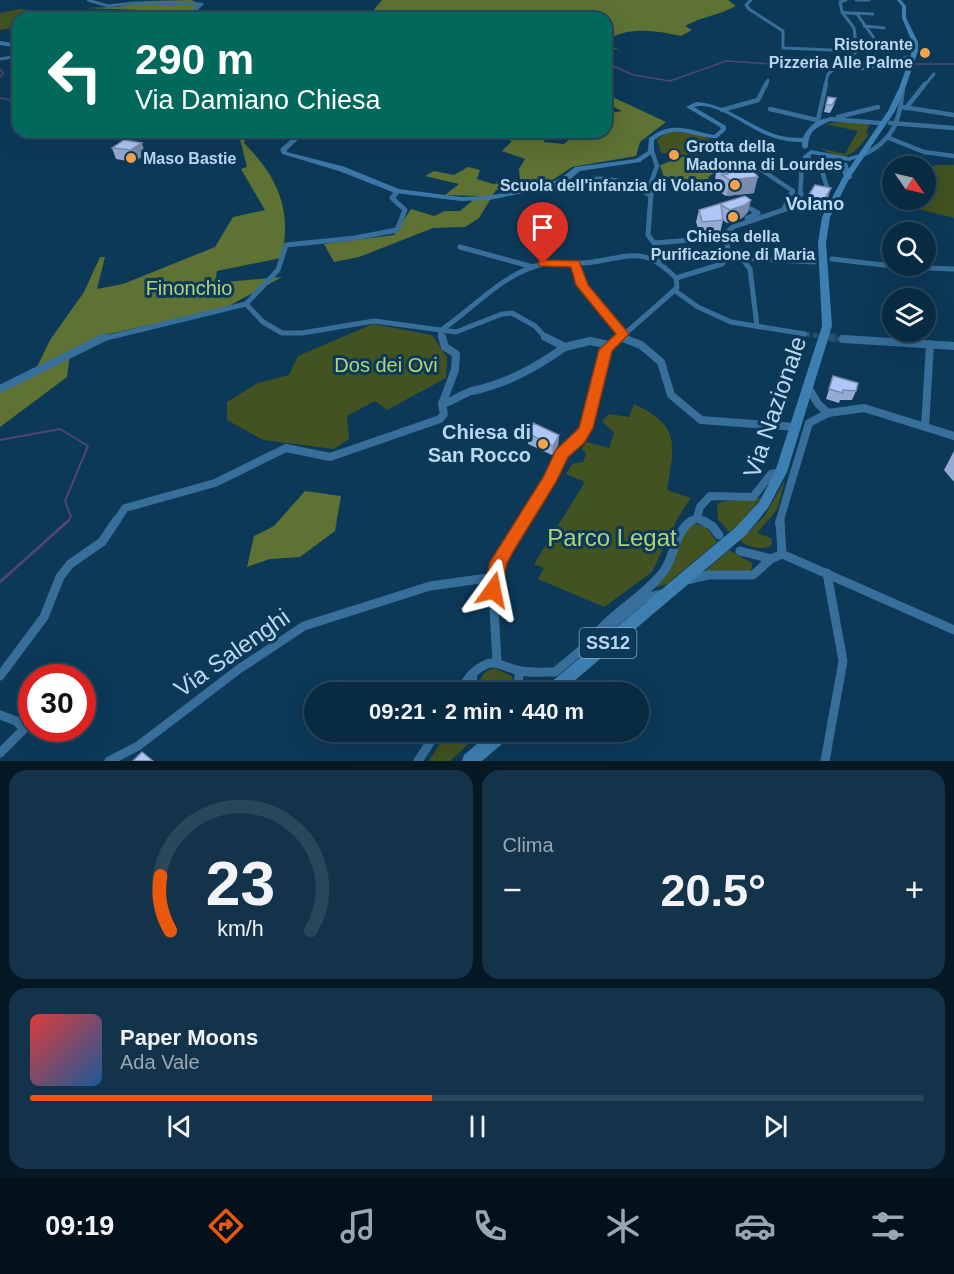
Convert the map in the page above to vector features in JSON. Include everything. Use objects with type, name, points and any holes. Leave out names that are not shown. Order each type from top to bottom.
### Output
[{"type":"main road","name":"SS12","points":[[848,178],[885,123],[903,84],[915,46],[905,23],[905,9],[898,0]]},
{"type":"main road","name":"Via Nazionale","points":[[562,682],[684,580],[754,517],[768,499],[781,472],[827,326],[829,302],[822,260],[826,218],[848,178]]},
{"type":"main road","points":[[470,761],[485,742]]},
{"type":"street","points":[[88,0],[108,6],[202,4],[190,12]]},
{"type":"street","points":[[751,0],[746,5],[748,10],[764,16],[783,31],[783,48],[857,51]]},
{"type":"street","points":[[846,0],[840,2],[842,12],[854,28],[857,51]]},
{"type":"street","points":[[856,0],[870,0]]},
{"type":"street","points":[[842,12],[873,14]]},
{"type":"street","points":[[855,14],[874,38]]},
{"type":"street","points":[[864,26],[884,28]]},
{"type":"street","points":[[807,156],[804,142],[808,132],[817,122],[825,98],[828,74],[857,51]]},
{"type":"street","points":[[835,67],[865,69],[905,56],[898,54]]},
{"type":"street","points":[[822,159],[849,159],[863,155],[889,138],[906,108],[934,74]]},
{"type":"street","points":[[722,110],[758,100],[762,97],[768,80]]},
{"type":"street","points":[[903,84],[906,108]]},
{"type":"street","points":[[659,260],[660,251],[648,235],[652,207],[650,185],[657,166],[651,148],[651,139],[664,130],[684,128],[715,136],[724,129],[723,126],[689,107],[696,103],[722,110],[770,135],[804,142],[822,159],[827,188]]},
{"type":"street","points":[[770,109],[817,122],[878,107]]},
{"type":"street","points":[[906,108],[954,115]]},
{"type":"street","points":[[830,119],[954,128]]},
{"type":"street","points":[[297,138],[283,149],[284,153],[342,169],[398,191],[462,199],[489,198],[564,180],[578,169],[638,161],[647,157],[651,148]]},
{"type":"street","points":[[889,138],[924,152],[954,156]]},
{"type":"street","points":[[676,278],[722,264],[728,255],[725,234],[733,227],[795,206],[801,198],[802,164],[807,156],[817,152]]},
{"type":"street","points":[[807,156],[844,165],[848,178]]},
{"type":"street","points":[[757,167],[793,191],[784,209]]},
{"type":"street","points":[[529,189],[559,188],[586,180],[612,179],[627,181],[651,196]]},
{"type":"street","points":[[0,388],[109,335],[246,304],[278,270],[286,246],[355,238],[397,230],[405,210],[392,198],[398,191]]},
{"type":"street","points":[[726,229],[758,213],[751,209]]},
{"type":"street","points":[[654,243],[727,237]]},
{"type":"street","points":[[460,247],[533,267]]},
{"type":"street","points":[[440,330],[512,278],[533,267],[556,262],[575,264],[638,252],[659,260],[676,278],[677,288],[609,345],[594,390],[586,428],[579,439],[562,454],[551,478],[498,562],[493,590],[497,662]]},
{"type":"street","points":[[728,255],[778,262],[814,262]]},
{"type":"street","points":[[738,258],[750,269],[757,326]]},
{"type":"street","points":[[832,259],[891,266],[954,269]]},
{"type":"street","points":[[575,264],[582,285],[622,336],[641,345],[660,362],[671,394],[701,420],[796,427]]},
{"type":"street","points":[[674,290],[705,310],[731,321],[805,334]]},
{"type":"street","points":[[246,304],[262,322],[282,333],[302,333],[374,321],[456,332],[502,314],[512,313],[535,326],[549,341],[565,347]]},
{"type":"street","points":[[0,676],[44,617],[60,577],[70,564],[102,542],[125,508],[215,483],[286,448],[330,457],[440,419],[444,414],[442,404],[455,370],[456,354],[445,346],[440,330]]},
{"type":"street","points":[[843,339],[954,346]]},
{"type":"street","points":[[442,404],[449,404],[473,391],[484,390],[515,378],[565,347],[590,341],[609,345]]},
{"type":"street","points":[[925,427],[930,344]]},
{"type":"street","points":[[808,387],[818,404],[828,413]]},
{"type":"street","points":[[782,554],[778,527],[809,423],[828,413],[864,408],[954,436]]},
{"type":"street","points":[[589,645],[609,618],[664,571],[681,530],[697,518],[698,506],[702,499],[712,496],[753,497],[771,474],[781,472]]},
{"type":"street","points":[[697,518],[712,526],[719,535]]},
{"type":"street","points":[[740,551],[771,559]]},
{"type":"street","points":[[684,580],[714,574],[747,578],[761,571],[771,559],[782,554],[954,630]]},
{"type":"street","points":[[825,761],[843,661],[827,573]]},
{"type":"street","name":"Via Salenghi","points":[[109,761],[138,746],[247,664],[304,626],[430,586],[495,577]]},
{"type":"street","points":[[466,682],[472,673],[484,664],[497,662],[520,671],[547,674],[555,672],[644,598],[668,594]]},
{"type":"street","points":[[518,682],[520,671]]},
{"type":"street","points":[[472,673],[472,682]]},
{"type":"street","points":[[0,715],[16,721],[24,729],[0,753]]},
{"type":"street","points":[[417,761],[430,742]]},
{"type":"green space","points":[[191,0],[200,4],[197,10],[216,12],[84,8],[118,7],[145,1]]},
{"type":"green space","points":[[382,0],[728,0],[736,6],[685,26],[692,30],[681,36],[653,31],[634,31],[612,38],[612,12],[372,12]]},
{"type":"green space","points":[[20,9],[47,12],[12,12],[12,28],[0,30],[0,13]]},
{"type":"green space","points":[[612,97],[666,122],[640,142],[636,156],[572,167],[554,179],[539,184],[496,190],[479,218],[465,227],[433,228],[359,257],[334,262],[324,244],[394,235],[411,209],[434,216],[445,211],[460,211],[478,196],[445,195],[459,184],[425,176],[434,171],[454,175],[468,167],[480,170],[477,179],[493,184],[520,180],[519,169],[525,159],[502,151],[512,141],[501,138],[544,139],[544,142],[564,144],[571,138],[612,138],[612,113],[622,111],[612,106]]},
{"type":"green space","points":[[845,121],[870,123],[866,133],[869,134],[858,148],[843,156],[819,148],[845,154],[858,131],[825,124]]},
{"type":"green space","points":[[692,131],[726,147],[701,153],[701,156],[661,153],[657,140],[666,133]]},
{"type":"green space","name":"Finonchio","points":[[246,138],[244,143],[274,182],[284,210],[284,241],[281,258],[217,271],[215,283],[282,277],[225,308],[105,335],[70,353],[67,377],[0,427],[0,388],[35,371],[50,340],[84,292],[100,257],[105,257],[97,289],[123,284],[215,247],[233,217],[265,210],[241,169],[247,167],[240,139]]},
{"type":"green space","points":[[685,156],[716,165],[717,171],[708,177],[712,186],[670,183],[663,175],[660,165]]},
{"type":"green space","points":[[954,165],[954,218],[922,210],[936,210],[936,166]]},
{"type":"green space","name":"Dos dei Ovi","points":[[373,324],[432,335],[447,357],[446,378],[387,410],[375,401],[347,416],[349,439],[334,449],[263,440],[227,420],[227,402],[258,383],[289,375],[298,356]]},
{"type":"green space","name":"Parco Legat","points":[[634,404],[660,421],[671,438],[672,460],[667,490],[691,498],[677,519],[652,572],[604,607],[538,579],[544,568],[534,564],[585,482],[566,474],[572,464],[583,462],[586,455],[582,448],[587,442],[609,448],[614,433],[602,421],[609,414],[629,417]]},
{"type":"green space","points":[[785,480],[777,510],[757,533],[771,538],[772,543],[769,547],[757,548],[740,541],[765,515]]},
{"type":"green space","points":[[305,491],[341,496],[335,531],[300,557],[270,559],[247,567],[254,536],[274,526]]},
{"type":"green space","points":[[762,497],[729,532],[718,519],[717,504]]},
{"type":"green space","points":[[696,524],[706,527],[717,542],[667,584],[650,589],[689,526]]},
{"type":"green space","points":[[729,550],[752,563],[751,571],[705,571]]},
{"type":"green space","points":[[494,668],[512,676],[513,682],[479,682],[487,671]]},
{"type":"green space","points":[[441,742],[470,742],[450,761],[429,761]]},
{"type":"building","points":[[828,97],[836,98],[832,105],[826,105]]},
{"type":"building","points":[[124,140],[142,143],[131,150],[112,148]]},
{"type":"building","points":[[733,161],[740,167],[749,166],[758,177],[730,180],[722,175],[728,174],[718,162]]},
{"type":"building","points":[[815,185],[831,188],[824,200],[808,196]]},
{"type":"building","points":[[745,196],[751,200],[745,205],[730,210],[721,205],[723,220],[702,222],[699,210]]},
{"type":"building","points":[[833,376],[858,383],[856,391],[843,390],[843,393],[829,389]]},
{"type":"building","points":[[533,423],[559,435],[553,446],[529,434]]},
{"type":"building","points":[[142,752],[153,761],[133,761]]},
{"type":"waterway","points":[[612,66],[634,75],[670,81],[726,61],[786,65],[805,62]]},
{"type":"waterway","points":[[915,64],[954,64]]},
{"type":"waterway","points":[[0,69],[3,73],[0,77]]},
{"type":"waterway","points":[[0,98],[12,100]]},
{"type":"waterway","points":[[0,440],[60,429],[88,446],[65,501],[71,517],[67,523]]},
{"type":"waterway","points":[[0,582],[68,521]]},
{"type":"tunnel","points":[[805,334],[839,339]]},
{"type":"tunnel","points":[[828,337],[843,339]]},
{"type":"place","name":"Ristorante Pizzeria Alle Palme","points":[[925,53]]},
{"type":"place","name":"Grotta della Madonna di Lourdes","points":[[674,155]]},
{"type":"place","name":"Maso Bastie","points":[[131,158]]},
{"type":"place","name":"Scuola dell'infanzia di Volano","points":[[735,185]]},
{"type":"place","name":"Chiesa della Purificazione di Maria","points":[[733,217]]},
{"type":"place","name":"Chiesa di San Rocco","points":[[543,444]]},
{"type":"district","name":"Volano","points":[[815,204]]},
{"type":"route","points":[[493,590],[498,562],[551,478],[562,454],[579,439],[586,428],[606,350],[623,334],[582,285],[575,264],[556,262],[543,264]]}]
